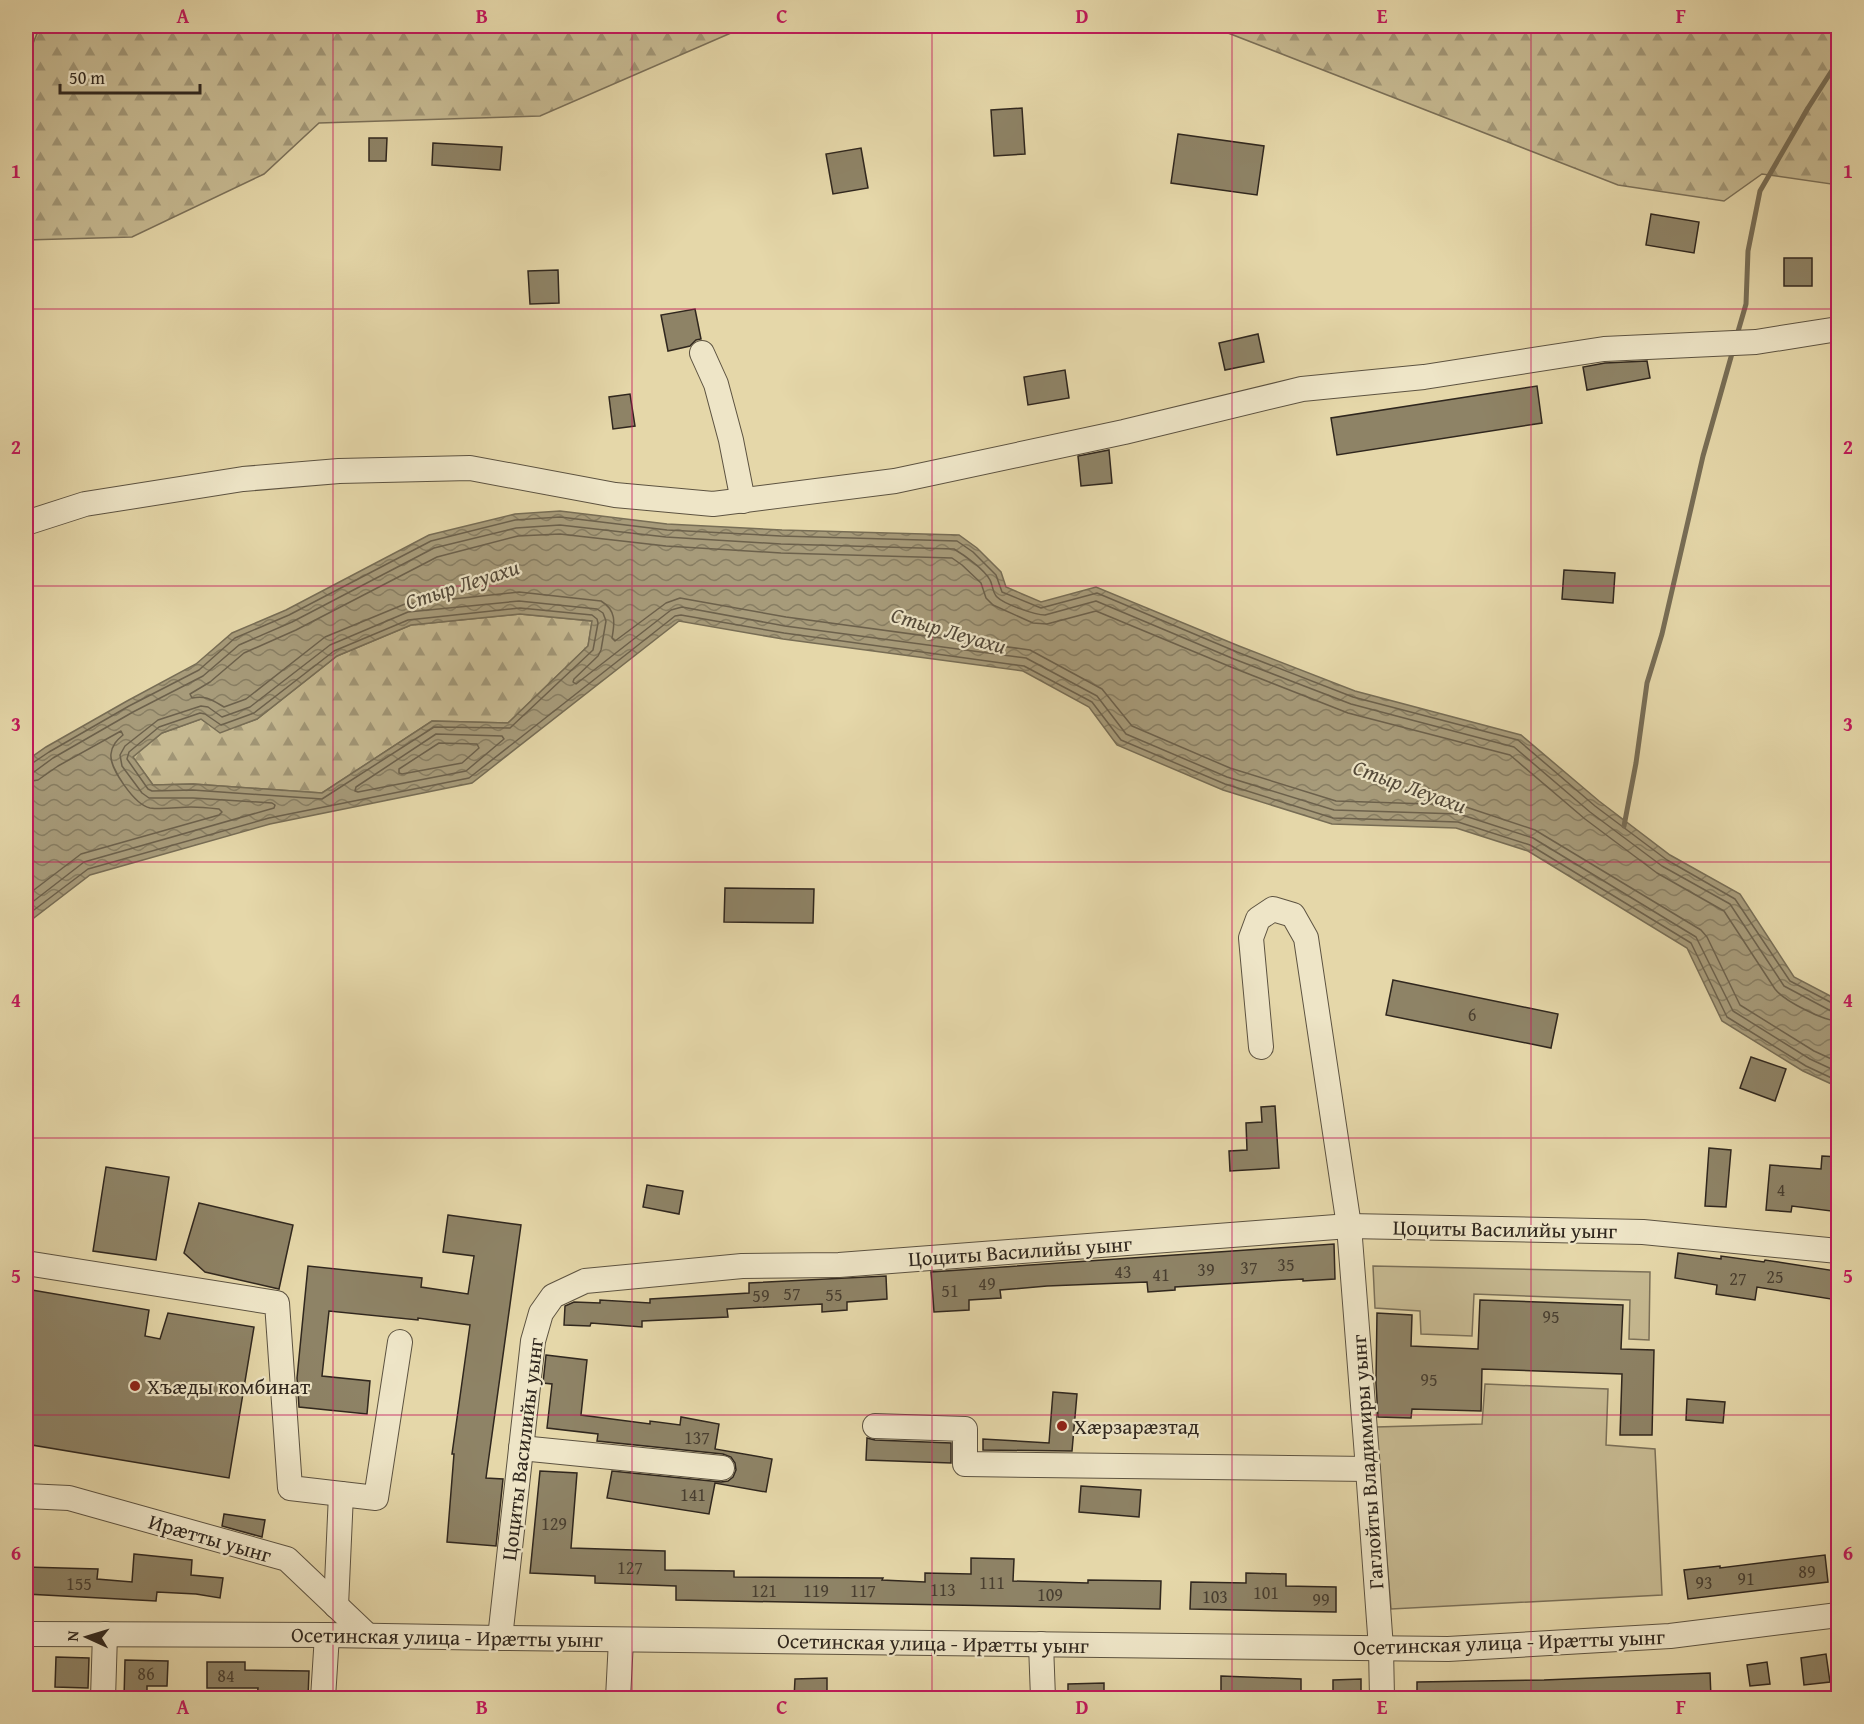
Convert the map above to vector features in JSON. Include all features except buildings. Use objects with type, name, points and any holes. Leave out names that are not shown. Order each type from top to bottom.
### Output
[{"type":"street","points":[[26,523],[85,504],[243,479],[339,471],[470,468],[615,495],[713,504],[743,501],[896,481],[1124,432],[1302,389],[1424,377],[1604,349],[1756,342],[1839,329]]},
{"type":"street","points":[[702,353],[716,384],[731,440],[743,501]]},
{"type":"street","name":"Гаглойты Владимиры уынг","points":[[1261,1047],[1251,938],[1258,919],[1273,909],[1293,915],[1306,938],[1349,1226],[1381,1648],[1382,1698]]},
{"type":"street","name":"Цоциты Василийы уынг","points":[[500,1638],[533,1341],[541,1313],[553,1296],[585,1281],[742,1266],[839,1265],[1349,1226],[1643,1232],[1839,1251]]},
{"type":"street","points":[[26,1263],[277,1303],[290,1488],[376,1498],[400,1342]]},
{"type":"street","points":[[875,1425],[965,1429],[965,1464],[1368,1469]]},
{"type":"street","points":[[521,1448],[722,1468]]},
{"type":"street","points":[[336,1606],[341,1494]]},
{"type":"street","name":"Ирæтты уынг","points":[[26,1496],[69,1497],[287,1559],[367,1635]]},
{"type":"street","name":"Осетинская улица - Ирæтты уынг","points":[[26,1634],[367,1635],[621,1640],[1448,1648],[1670,1636],[1839,1615]]},
{"type":"street","points":[[103,1698],[105,1634]]},
{"type":"street","points":[[324,1698],[327,1635]]},
{"type":"street","points":[[618,1698],[621,1640]]},
{"type":"street","points":[[1041,1644],[1043,1698]]},
{"type":"green space","points":[[40,26],[747,26],[540,116],[319,123],[264,174],[132,237],[26,240],[26,61]]},
{"type":"green space","points":[[1210,26],[1838,26],[1838,185],[1762,174],[1724,201],[1618,185]]},
{"type":"green space","points":[[520,614],[592,621],[588,646],[508,723],[432,721],[322,793],[193,784],[153,785],[132,756],[162,733],[201,719],[220,732],[257,719],[337,656],[411,625]]},
{"type":"green space","points":[[1373,1266],[1650,1272],[1649,1340],[1629,1339],[1630,1300],[1474,1294],[1472,1336],[1421,1334],[1420,1311],[1375,1308]]},
{"type":"green space","points":[[1485,1384],[1608,1389],[1606,1445],[1655,1449],[1662,1595],[1391,1609],[1376,1427],[1482,1424]]},
{"type":"water","name":"Стыр Леуахи","points":[[560,511],[667,524],[959,535],[977,548],[1001,572],[1006,587],[1041,602],[1096,587],[1355,691],[1521,735],[1599,801],[1670,855],[1740,894],[1794,977],[1838,1000],[1838,1087],[1803,1071],[1722,1021],[1687,948],[1528,851],[1456,828],[1332,824],[1223,790],[1117,745],[1089,707],[1023,671],[783,639],[679,621],[472,783],[270,824],[90,875],[26,924],[26,761],[46,747],[196,664],[232,633],[286,610],[429,535],[515,514]],"holes":[[[520,614],[592,621],[588,646],[508,723],[432,721],[322,793],[193,784],[153,785],[133,757],[162,733],[201,719],[220,733],[257,719],[337,656],[411,625]]]},
{"type":"waterway","points":[[1737,335],[1746,304],[1748,251],[1760,191],[1838,61]]},
{"type":"waterway","points":[[1624,826],[1636,763],[1647,683],[1662,634],[1703,456],[1733,350]]},
{"type":"place","name":"Хъæды комбинат","points":[[135,1386]]},
{"type":"place","name":"Хæрзарæзтад","points":[[1062,1426]]}]
